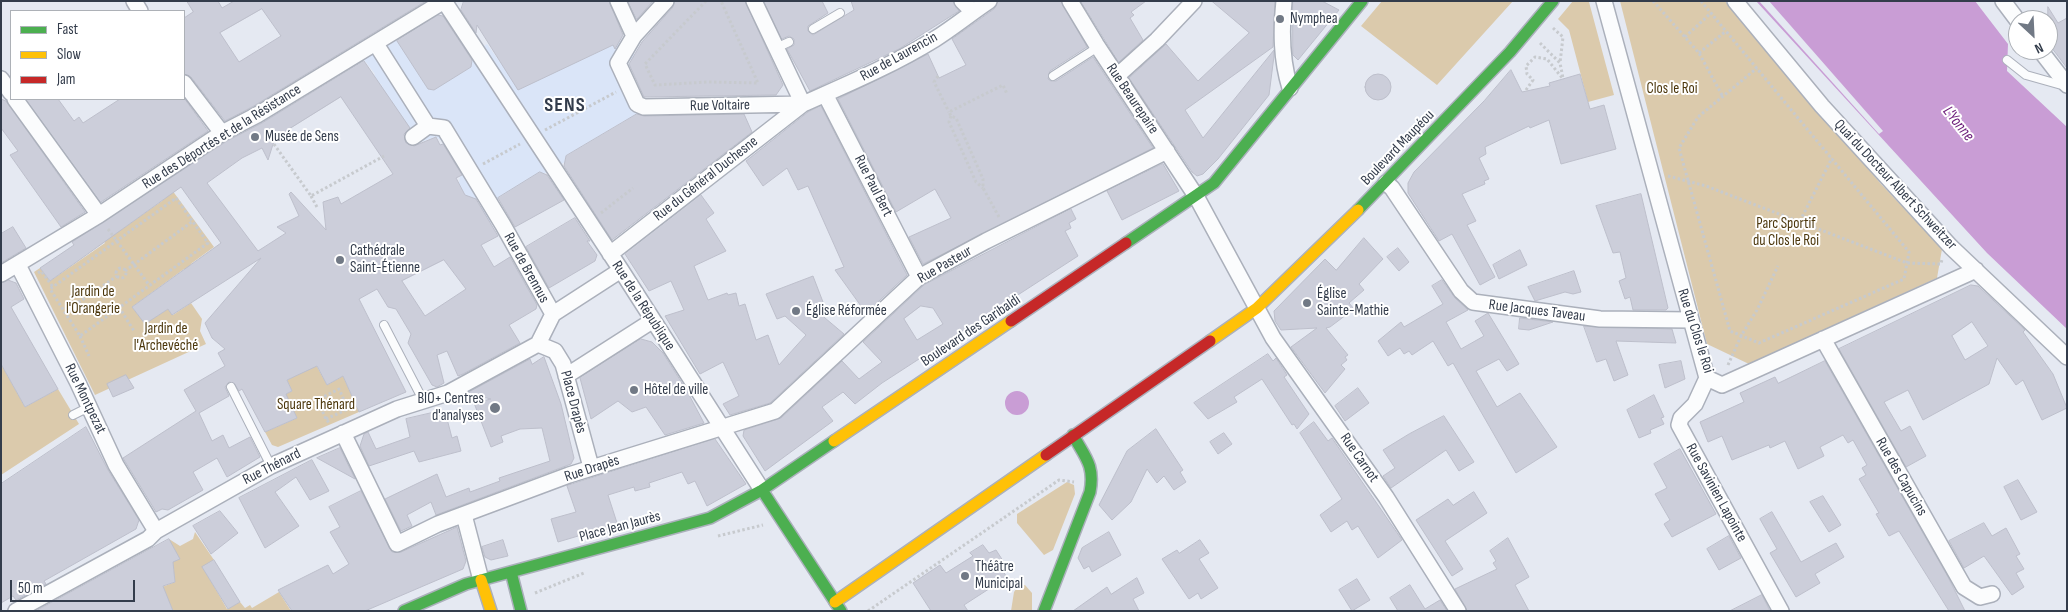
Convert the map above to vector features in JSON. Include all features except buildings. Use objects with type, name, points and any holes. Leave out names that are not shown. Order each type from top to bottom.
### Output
[{"type":"main road","points":[[1196,196],[1214,183],[1362,1]]},
{"type":"main road","name":"Boulevard Maupéou","points":[[1257,308],[1386,183],[1510,52],[1553,1]]},
{"type":"main road","name":"Boulevard des Garibaldi","points":[[762,490],[1196,196]]},
{"type":"main road","points":[[838,606],[1073,435],[1257,308]]},
{"type":"main road","points":[[1044,611],[1090,492],[1093,477],[1089,460],[1073,435]]},
{"type":"main road","name":"Place Jean Jaurès","points":[[404,611],[481,580],[710,518],[762,490]]},
{"type":"main road","name":"Rue de la République","points":[[762,490],[838,606]]},
{"type":"main road","points":[[511,572],[521,611]]},
{"type":"main road","points":[[481,580],[490,611]]},
{"type":"street","name":"Rue des Déportés et de la Résistance","points":[[1,274],[99,215],[222,133],[376,44],[444,1]]},
{"type":"street","name":"Rue de la République","points":[[444,1],[532,138],[621,270],[762,490]]},
{"type":"street","points":[[618,1],[634,36]]},
{"type":"street","points":[[628,85],[618,64],[634,36],[666,1]]},
{"type":"street","points":[[754,1],[782,45],[804,104]]},
{"type":"street","name":"Rue de Laurencin","points":[[804,104],[826,96],[936,38],[968,6],[989,1]]},
{"type":"street","name":"Rue Beaurepaire","points":[[1070,1],[1196,196],[1257,308]]},
{"type":"street","points":[[1117,76],[1157,40],[1194,1]]},
{"type":"street","points":[[1284,1],[1281,30],[1283,61],[1290,88]]},
{"type":"street","name":"Rue du Clos le Roi","points":[[1604,1],[1707,378],[1722,385],[1976,270]]},
{"type":"street","name":"Quai du Docteur Albert Schweitzer","points":[[1735,1],[1822,106],[1954,251],[2067,357]]},
{"type":"street","points":[[376,44],[428,126],[413,136]]},
{"type":"street","points":[[2048,60],[2067,86]]},
{"type":"street","points":[[1,79],[10,92]]},
{"type":"street","points":[[185,84],[222,133]]},
{"type":"street","name":"Rue Voltaire","points":[[628,85],[637,104],[644,107],[804,104]]},
{"type":"street","name":"Rue Paul Bert","points":[[826,96],[919,277]]},
{"type":"street","points":[[17,100],[99,215]]},
{"type":"street","name":"Rue du Général Duchesne","points":[[610,254],[804,104]]},
{"type":"street","name":"Rue de Brennus","points":[[428,126],[444,128],[501,222],[553,314]]},
{"type":"street","name":"Rue Pasteur","points":[[723,429],[775,411],[919,277],[1048,205],[1167,151]]},
{"type":"street","name":"Rue Jacques Taveau","points":[[1386,183],[1392,188],[1461,291],[1473,302],[1600,319],[1690,320]]},
{"type":"street","name":"Rue Montpezat","points":[[18,264],[116,465],[156,531]]},
{"type":"street","points":[[538,344],[553,314],[621,270]]},
{"type":"street","name":"Rue Carnot","points":[[1257,308],[1273,338],[1386,497],[1458,611]]},
{"type":"street","points":[[566,376],[652,321]]},
{"type":"street","name":"Rue des Capucins","points":[[1823,340],[1964,586],[1980,596],[1992,594]]},
{"type":"street","name":"Place Drapès","points":[[538,344],[555,351],[563,364],[592,468]]},
{"type":"street","name":"Rue Thénard","points":[[16,611],[337,430],[397,408],[448,393],[538,344]]},
{"type":"street","name":"Rue Savinien Lapointe","points":[[1707,378],[1695,404],[1681,418],[1679,425],[1781,611]]},
{"type":"street","name":"Rue Drapès","points":[[337,430],[397,544],[464,515],[592,468],[723,429]]},
{"type":"street","points":[[464,515],[481,580]]},
{"type":"lane","points":[[813,29],[840,13]]},
{"type":"lane","points":[[1053,76],[1098,47]]},
{"type":"lane","points":[[2007,60],[2026,76],[2067,86]]},
{"type":"lane","points":[[384,325],[423,400]]},
{"type":"lane","points":[[231,387],[271,466]]},
{"type":"lane","points":[[73,415],[89,407]]},
{"type":"path","points":[[706,1],[646,64],[655,85],[708,82],[758,83],[721,1]]},
{"type":"path","points":[[1653,1],[1699,53],[1723,97]]},
{"type":"path","points":[[1701,1],[1757,68],[1832,158],[1910,252],[1904,279],[1759,343],[1730,330],[1679,148],[1698,117],[1757,68]]},
{"type":"path","points":[[1685,37],[1711,13]]},
{"type":"path","points":[[1526,90],[1533,80],[1527,74],[1526,66],[1535,57],[1547,59],[1563,79],[1560,63],[1563,37],[1555,30]]},
{"type":"path","points":[[1699,53],[1726,31]]},
{"type":"path","points":[[1541,44],[1560,63]]},
{"type":"path","points":[[938,76],[934,82],[951,116],[956,118],[984,179],[983,188]]},
{"type":"path","points":[[470,171],[628,85]]},
{"type":"path","points":[[949,112],[1003,85],[1007,94]]},
{"type":"path","points":[[951,116],[949,122],[976,182],[1013,223]]},
{"type":"path","points":[[271,140],[318,209]]},
{"type":"path","points":[[310,196],[384,156]]},
{"type":"path","points":[[1800,221],[1832,158]]},
{"type":"path","points":[[1688,179],[1907,264],[1941,264],[1943,256],[1945,257],[1944,265]]},
{"type":"path","points":[[595,218],[633,188]]},
{"type":"path","points":[[80,336],[208,243],[176,198],[50,288],[66,311],[89,356]]},
{"type":"path","points":[[66,311],[117,276],[119,269],[125,270],[193,222]]},
{"type":"path","points":[[108,228],[149,285]]},
{"type":"path","points":[[1722,385],[1731,355],[1757,310],[1778,266]]},
{"type":"path","points":[[117,276],[124,278],[125,270]]},
{"type":"path","points":[[38,273],[41,271],[53,287]]},
{"type":"path","points":[[119,307],[134,331]]},
{"type":"path","points":[[326,419],[348,409],[339,389],[321,398],[321,410],[326,419],[337,430]]},
{"type":"path","points":[[868,611],[1059,480],[1077,482],[1093,477]]},
{"type":"shaded area","points":[[395,36],[428,89],[433,90],[471,67],[472,55],[487,44],[505,69],[570,64],[629,38],[635,58],[622,64],[640,103],[654,98],[656,107],[650,120],[626,120],[566,156],[565,162],[499,197],[492,222],[490,223],[479,208],[483,205],[479,199],[474,200],[466,196],[459,184],[460,176],[464,173],[460,167],[456,168],[448,153],[449,146],[436,137],[417,143],[410,132],[412,130],[408,130],[400,117],[402,115],[399,115],[390,101],[392,100],[389,99],[380,87],[382,84],[379,85],[374,76],[375,74],[361,56]]},
{"type":"green space","points":[[1382,1],[1513,1],[1437,85],[1361,26]]},
{"type":"green space","points":[[1573,1],[1589,2],[1614,95],[1588,102],[1569,30],[1558,19]]},
{"type":"green space","name":"Parc Sportif du Clos le Roi","points":[[1620,1],[1725,1],[1881,184],[1942,249],[1937,278],[1749,364],[1707,344]]},
{"type":"green space","name":"Jardin de l'Orangerie","points":[[172,190],[214,247],[192,263],[186,272],[184,269],[132,307],[145,323],[168,309],[173,315],[191,303],[202,319],[200,331],[206,344],[95,395],[34,272],[40,268],[50,281],[105,243],[96,230],[119,231],[162,201]]},
{"type":"green space","name":"Square Thénard","points":[[310,354],[327,385],[343,376],[359,412],[278,447],[272,445],[265,432],[297,418],[284,395],[292,391],[287,380],[295,376],[289,364]]},
{"type":"green space","points":[[1,364],[25,407],[58,389],[79,424],[1,475]]},
{"type":"green space","points":[[1067,482],[1074,485],[1075,494],[1053,550],[1044,555],[1017,523],[1017,514]]},
{"type":"green space","points":[[195,532],[214,560],[203,567],[227,609],[240,602],[245,608],[250,605],[252,608],[279,592],[291,611],[173,611],[162,587],[175,582],[169,539],[180,546],[193,539]]},
{"type":"green space","points":[[1019,585],[1025,585],[1032,593],[1032,611],[1011,611],[1014,592]]},
{"type":"water","name":"L'Yonne","points":[[1756,1],[1975,1],[2008,44],[2007,71],[2067,127],[2067,329],[1987,253]]},
{"type":"water","points":[[1012,391],[1022,391],[1029,398],[1029,408],[1022,415],[1012,415],[1005,408],[1005,398]]},
{"type":"pier","points":[[1759,1],[1769,1],[1883,131],[1879,134]]},
{"type":"traffic: fast","points":[[1126,243],[1214,183],[1362,1]]},
{"type":"traffic: fast","points":[[1358,210],[1510,52],[1553,1]]},
{"type":"traffic: fast","points":[[1044,611],[1090,492],[1090,468],[1073,435]]},
{"type":"traffic: fast","points":[[404,611],[466,584],[710,518],[762,490],[834,441]]},
{"type":"traffic: fast","points":[[762,490],[841,611]]},
{"type":"traffic: fast","points":[[511,572],[521,611]]},
{"type":"traffic: slow","points":[[1210,341],[1257,308],[1358,210]]},
{"type":"traffic: slow","points":[[834,441],[1011,321]]},
{"type":"traffic: slow","points":[[835,602],[1046,455]]},
{"type":"traffic: slow","points":[[481,580],[491,611]]},
{"type":"traffic: jam","points":[[1011,321],[1126,243]]},
{"type":"traffic: jam","points":[[1046,455],[1210,341]]},
{"type":"place","name":"Nymphea","points":[[1280,19]]},
{"type":"place","name":"Musée de Sens","points":[[255,137]]},
{"type":"place","name":"Cathédrale Saint-Étienne","points":[[340,260]]},
{"type":"place","name":"Église Sainte-Mathie","points":[[1307,303]]},
{"type":"place","name":"Église Réformée","points":[[796,311]]},
{"type":"place","name":"Hôtel de ville","points":[[634,390]]},
{"type":"place","name":"BIO+ Centres d'analyses","points":[[495,408]]},
{"type":"place","name":"Théâtre Municipal","points":[[965,576]]},
{"type":"district","name":"SENS","points":[[565,106]]},
{"type":"park label","name":"Clos le Roi","points":[[1672,89]]},
{"type":"park label","name":"Jardin de l'Archevéché","points":[[166,338]]}]
